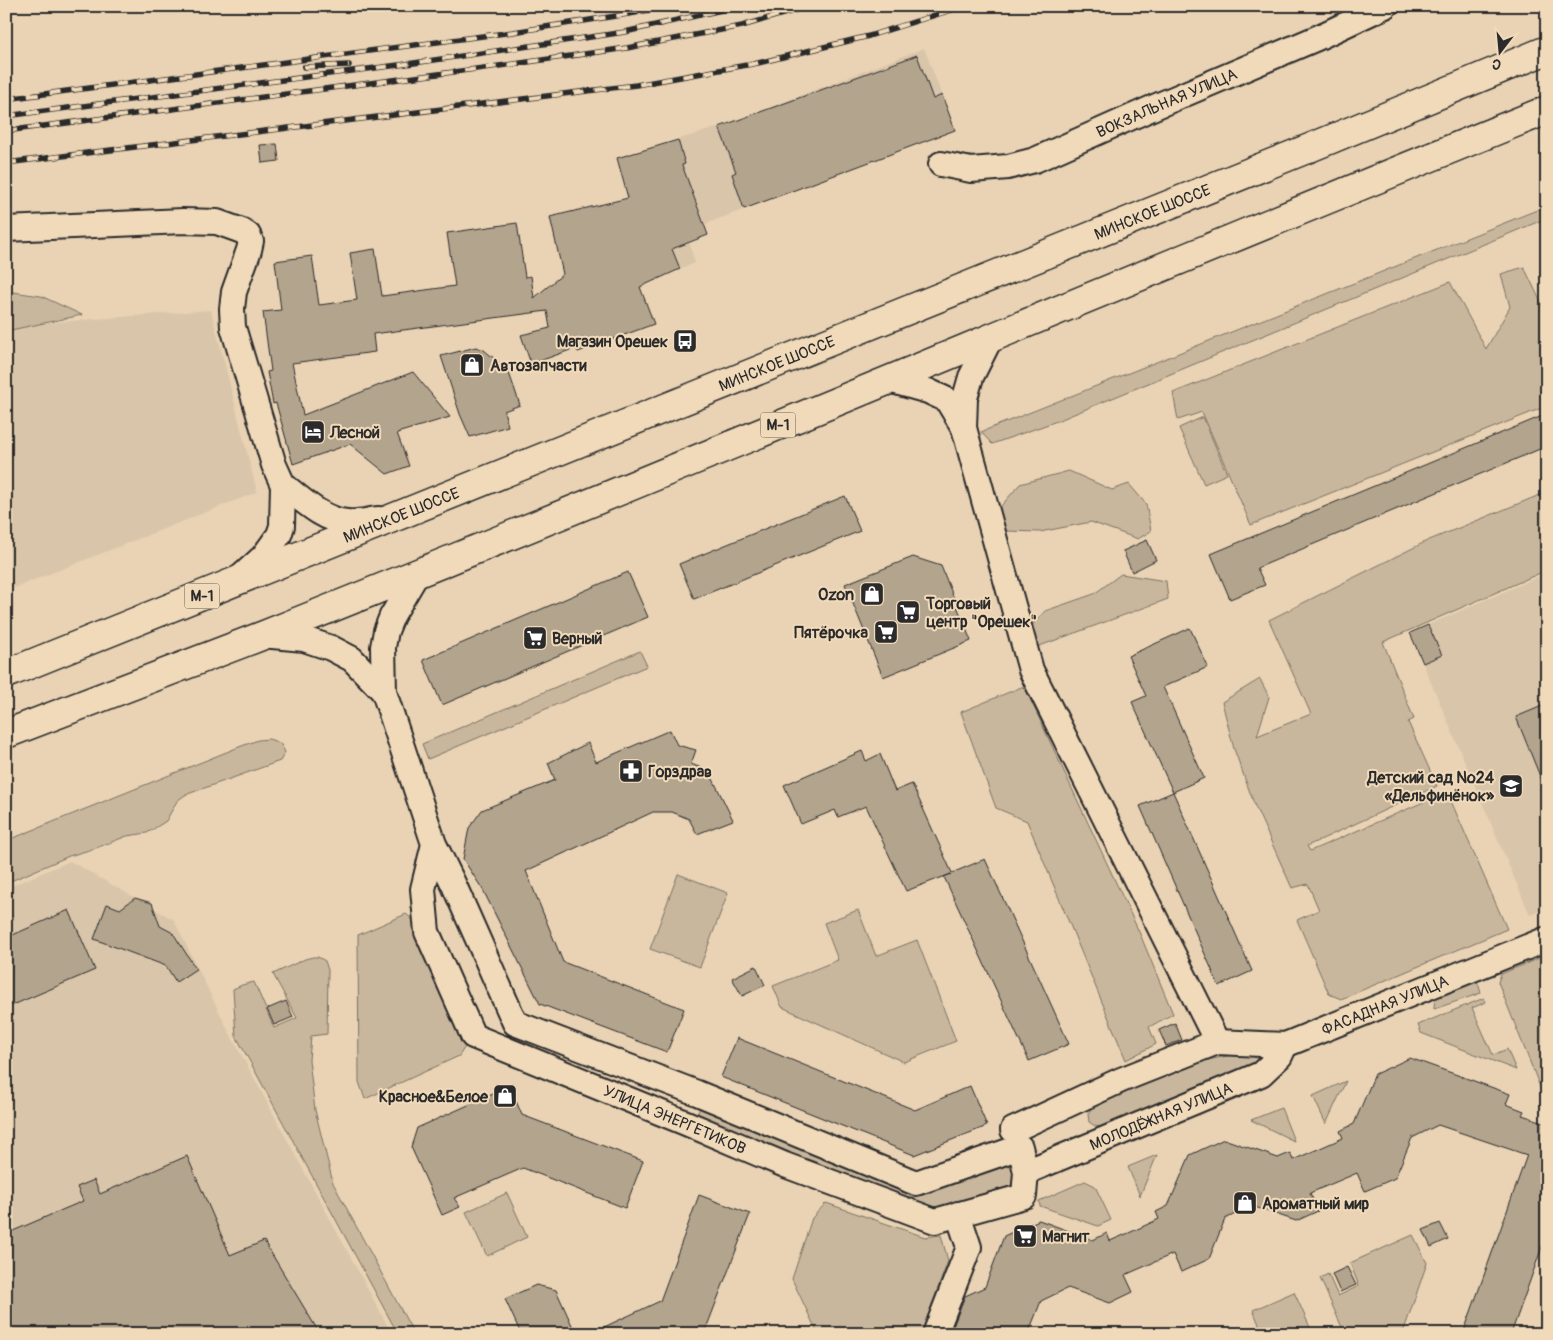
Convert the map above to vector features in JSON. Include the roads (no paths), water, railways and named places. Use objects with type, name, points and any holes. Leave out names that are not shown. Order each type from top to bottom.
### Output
[{"type":"highway","name":"МИНСКОЕ ШОССЕ","points":[[6,674],[233,584],[1547,50]]},
{"type":"highway","name":"М-1","points":[[6,734],[262,635],[418,572],[1547,110]]},
{"type":"street","name":"ВОКЗАЛЬНАЯ УЛИЦА","points":[[941,164],[971,170],[1008,167],[1035,160],[1317,38],[1385,6]]},
{"type":"street","points":[[6,229],[183,221],[217,222],[248,235],[251,241],[249,250],[234,292],[232,309],[233,327],[274,464],[283,485],[283,518],[279,535],[263,558],[233,584]]},
{"type":"street","points":[[964,428],[965,398],[971,377],[990,339]]},
{"type":"street","points":[[418,572],[392,616],[386,631],[383,647],[384,692],[434,844],[515,1023],[697,1093],[916,1183],[1017,1138],[1082,1099],[1121,1080],[1217,1042],[1031,670],[964,428],[947,400],[928,391],[889,380]]},
{"type":"street","points":[[283,485],[323,515],[332,519],[354,522],[398,516]]},
{"type":"street","points":[[262,635],[304,639],[332,648],[352,660],[384,692]]},
{"type":"street","name":"УЛИЦА ЭНЕРГЕТИКОВ","points":[[434,844],[423,889],[427,932],[473,1036],[830,1182],[935,1221],[1024,1196],[1026,1172],[1017,1138]]},
{"type":"street","name":"ФАСАДНАЯ УЛИЦА","points":[[1217,1042],[1285,1045],[1547,939]]},
{"type":"street","name":"МОЛОДЁЖНАЯ УЛИЦА","points":[[1026,1172],[1261,1074],[1280,1056],[1285,1045]]},
{"type":"street","points":[[935,1334],[969,1247],[958,1214]]},
{"type":"railway","points":[[6,99],[513,32],[635,13],[665,6]]},
{"type":"railway","points":[[6,116],[414,63],[625,32],[739,6]]},
{"type":"railway","points":[[6,131],[627,48],[742,26],[810,6]]},
{"type":"railway","points":[[6,163],[636,85],[758,63],[869,36],[964,6]]},
{"type":"railway","points":[[304,67],[349,65]]},
{"type":"place","name":"Магазин Орешек","points":[[685,341]]},
{"type":"place","name":"Автозапчасти","points":[[472,365]]},
{"type":"place","name":"Лесной","points":[[313,432]]},
{"type":"place","name":"Ozon","points":[[872,594]]},
{"type":"place","name":"Торговый центр \"Орешек\"","points":[[908,612]]},
{"type":"place","name":"Пятёрочка","points":[[886,632]]},
{"type":"place","name":"Верный","points":[[535,638]]},
{"type":"place","name":"Горздрав","points":[[631,771]]},
{"type":"place","name":"Детский сад №24 «Дельфинёнок»","points":[[1511,786]]},
{"type":"place","name":"Красное&Белое","points":[[505,1096]]},
{"type":"place","name":"Ароматный мир","points":[[1245,1203]]},
{"type":"place","name":"Магнит","points":[[1025,1236]]}]
